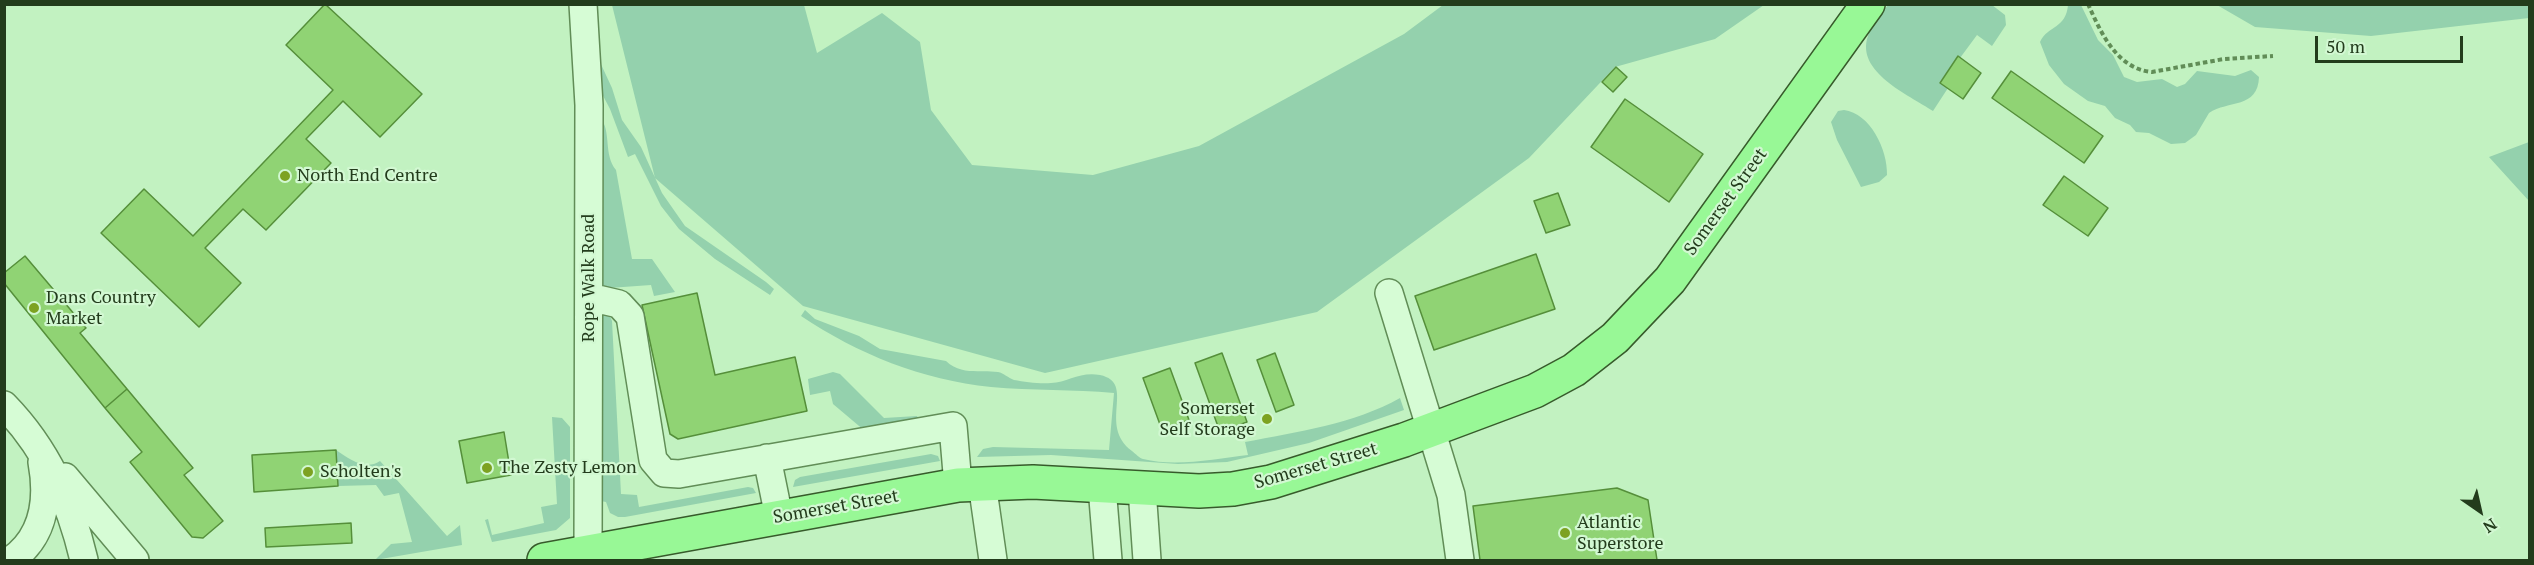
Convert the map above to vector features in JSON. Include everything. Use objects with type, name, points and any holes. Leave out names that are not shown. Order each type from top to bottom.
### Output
[{"type":"main road","name":"Somerset Street","points":[[544,561],[970,484],[1034,482],[1199,491],[1271,483],[1431,430],[1535,391],[1574,370],[1615,338],[1670,280],[1868,4]]},
{"type":"street","name":"Rope Walk Road","points":[[583,4],[589,93],[588,552]]},
{"type":"street","points":[[1389,293],[1451,495],[1460,561]]},
{"type":"street","points":[[589,297],[620,304],[630,316],[653,460],[664,473],[678,474],[953,426],[993,561]]},
{"type":"street","points":[[4,405],[135,561]]},
{"type":"street","points":[[11,561],[25,549],[41,522],[45,501],[45,478],[39,446]]},
{"type":"street","points":[[39,446],[64,495],[84,561]]},
{"type":"street","points":[[767,458],[779,517]]},
{"type":"street","points":[[1102,487],[1108,561]]},
{"type":"street","points":[[1142,489],[1147,561]]},
{"type":"path","points":[[2088,4],[2113,49],[2125,62],[2142,71],[2152,72],[2224,59],[2273,56]]},
{"type":"green space","points":[[2529,4],[2529,18],[2371,36],[2255,27],[2217,5]]},
{"type":"green space","points":[[612,5],[804,5],[817,53],[882,13],[920,42],[931,110],[972,165],[1093,175],[1199,146],[1404,34],[1443,5],[1764,5],[1715,39],[1615,67],[1529,158],[1317,312],[1045,373],[803,306],[655,178]]},
{"type":"green space","points":[[1888,5],[1992,5],[2005,15],[2006,25],[1992,46],[1977,35],[1960,58],[1958,57],[1940,82],[1948,88],[1933,111],[1898,90],[1869,61],[1866,49],[1869,32]]},
{"type":"green space","points":[[2068,5],[2081,5],[2098,40],[2113,55],[2124,77],[2137,82],[2162,79],[2177,87],[2185,84],[2197,71],[2235,76],[2251,70],[2259,77],[2257,87],[2248,99],[2209,113],[2196,135],[2185,143],[2171,144],[2149,133],[2136,132],[2130,125],[2115,118],[2105,106],[2088,101],[2064,84],[2049,65],[2040,42],[2047,32],[2064,19]]},
{"type":"green space","points":[[599,60],[612,88],[622,120],[641,147],[662,193],[685,226],[766,282],[774,289],[770,295],[715,259],[679,229],[661,206],[635,154],[628,157],[610,109],[600,90]]},
{"type":"green space","points":[[1844,110],[1862,118],[1876,134],[1881,144],[1887,165],[1887,175],[1879,182],[1861,187],[1837,140],[1831,122],[1838,111]]},
{"type":"green space","points":[[600,117],[606,129],[610,157],[616,170],[632,259],[652,259],[675,292],[654,296],[651,285],[609,288],[598,284]]},
{"type":"green space","points":[[2529,142],[2529,201],[2489,157]]},
{"type":"green space","points":[[602,309],[609,314],[612,321],[621,494],[637,495],[639,507],[748,487],[753,488],[756,493],[625,517],[618,517],[610,513],[606,502],[601,501]]},
{"type":"green space","points":[[805,310],[815,319],[859,336],[880,349],[946,361],[958,369],[998,372],[1014,380],[1037,383],[1057,382],[1087,374],[1111,379],[1116,387],[1117,429],[1122,441],[1143,459],[1196,462],[1248,455],[1245,442],[1344,421],[1400,398],[1404,410],[1309,443],[1227,462],[1178,464],[1051,455],[977,457],[983,449],[993,447],[1109,450],[1114,393],[991,387],[940,378],[891,363],[845,342],[801,316]]},
{"type":"green space","points":[[833,372],[840,374],[884,418],[917,416],[919,420],[865,431],[833,404],[830,391],[810,395],[808,379]]},
{"type":"green space","points":[[552,417],[562,418],[570,427],[570,518],[556,530],[492,542],[485,520],[488,519],[492,535],[544,523],[541,507],[557,504]]},
{"type":"green space","points":[[336,450],[363,464],[369,465],[380,461],[447,536],[460,525],[462,545],[375,560],[391,544],[412,542],[399,493],[384,496],[376,485],[338,486]]},
{"type":"green space","points":[[931,454],[938,456],[940,461],[793,487],[795,480],[800,477]]},
{"type":"building","name":"North End Centre","points":[[325,4],[422,94],[380,137],[343,101],[306,139],[331,163],[266,230],[243,209],[205,248],[241,283],[199,327],[101,233],[144,189],[193,236],[333,90],[286,45]]},
{"type":"building","points":[[1958,56],[1981,73],[1963,99],[1940,83]]},
{"type":"building","points":[[1616,67],[1627,77],[1613,92],[1602,82]]},
{"type":"building","points":[[2011,71],[2103,136],[2084,163],[1992,98]]},
{"type":"building","points":[[1625,99],[1703,154],[1669,202],[1591,147]]},
{"type":"building","points":[[2064,176],[2108,208],[2088,236],[2043,205]]},
{"type":"building","points":[[1558,193],[1570,225],[1546,233],[1534,201]]},
{"type":"building","points":[[1536,254],[1555,309],[1434,350],[1415,296]]},
{"type":"building","points":[[25,256],[86,328],[80,333],[127,389],[105,408],[4,283],[4,273]]},
{"type":"building","points":[[697,293],[715,375],[795,357],[807,411],[678,439],[670,434],[642,305]]},
{"type":"building","points":[[1222,353],[1247,422],[1220,432],[1195,363]]},
{"type":"building","points":[[1275,353],[1294,405],[1276,412],[1257,360]]},
{"type":"building","points":[[1170,368],[1189,420],[1162,430],[1143,378]]},
{"type":"building","points":[[127,389],[193,468],[184,475],[223,521],[203,538],[192,537],[130,462],[142,452],[105,408]]},
{"type":"building","points":[[504,432],[511,475],[467,483],[459,441]]},
{"type":"building","points":[[336,450],[338,486],[254,492],[252,455]]},
{"type":"building","name":"Atlantic Superstore","points":[[1617,488],[1648,500],[1657,560],[1480,560],[1473,506]]},
{"type":"building","points":[[351,523],[352,543],[266,547],[265,528]]},
{"type":"place","name":"North End Centre","points":[[285,176]]},
{"type":"place","name":"Dans Country Market","points":[[34,308]]},
{"type":"place","name":"Somerset Self Storage","points":[[1267,419]]},
{"type":"place","name":"The Zesty Lemon","points":[[487,468]]},
{"type":"place","name":"Scholten's","points":[[308,472]]},
{"type":"place","name":"Atlantic Superstore","points":[[1565,533]]}]
